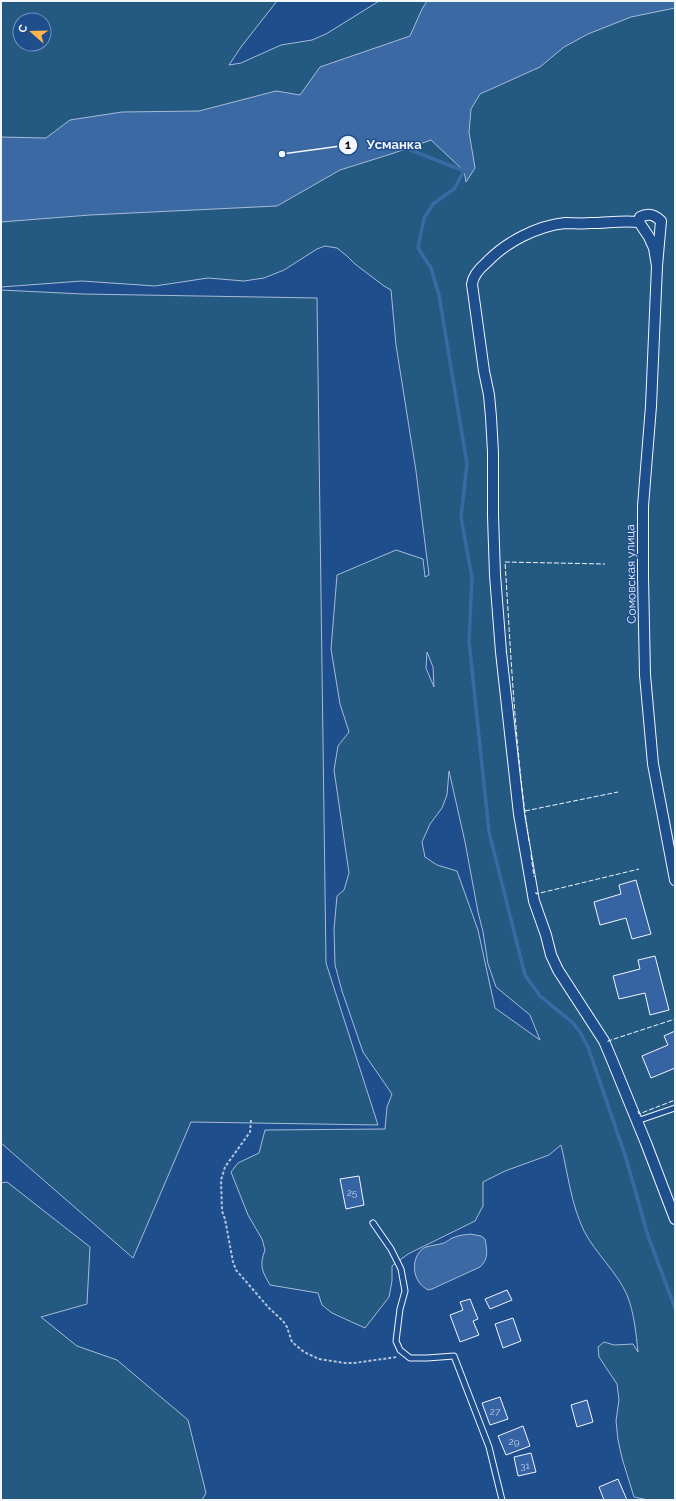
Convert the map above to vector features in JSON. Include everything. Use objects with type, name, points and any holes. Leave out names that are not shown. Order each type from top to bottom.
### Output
[{"type":"street","name":"Сомовская улица","points":[[657,266],[654,248],[649,236],[639,222],[640,217],[646,214],[657,216],[661,221],[657,266],[651,406],[643,506],[645,675],[652,764],[675,880]]},
{"type":"street","points":[[639,222],[565,223],[530,234],[498,251],[479,270],[473,279],[472,284],[484,371],[489,395],[493,452],[493,516],[497,602],[513,766],[534,901],[546,934],[551,955],[565,982],[604,1041],[675,1219]]},
{"type":"lane","points":[[637,1121],[675,1108]]},
{"type":"lane","points":[[373,1223],[391,1249],[401,1268],[405,1291],[400,1309],[396,1341],[400,1350],[410,1358],[454,1356],[489,1447],[502,1500]]},
{"type":"path","points":[[251,1120],[250,1132],[225,1167],[221,1180],[222,1211],[236,1270],[269,1308],[283,1321],[287,1327],[292,1342],[304,1352],[319,1359],[345,1363],[397,1357],[410,1358]]},
{"type":"shaded area","points":[[1,1],[277,1],[229,65],[241,63],[281,45],[312,40],[326,34],[379,1],[675,1],[675,1500],[648,1500],[634,1497],[618,1440],[616,1421],[619,1400],[617,1384],[599,1357],[598,1347],[604,1342],[614,1345],[633,1344],[638,1352],[633,1315],[623,1287],[584,1231],[573,1200],[561,1145],[549,1155],[505,1171],[483,1182],[483,1206],[475,1221],[408,1254],[392,1266],[392,1281],[389,1297],[365,1328],[332,1313],[322,1305],[318,1293],[270,1285],[262,1268],[262,1260],[265,1250],[262,1239],[248,1215],[231,1172],[238,1163],[259,1153],[265,1130],[385,1129],[387,1107],[392,1094],[363,1052],[342,991],[335,965],[334,929],[337,896],[344,890],[349,873],[334,770],[338,746],[349,732],[340,704],[331,649],[337,575],[396,550],[423,559],[425,577],[429,575],[416,471],[396,345],[391,290],[355,264],[337,248],[325,246],[317,249],[284,270],[264,278],[244,281],[208,278],[155,286],[82,281],[1,287]],"holes":[[[427,652],[433,667],[434,687],[426,668]],[[449,771],[465,842],[488,964],[496,987],[530,1015],[540,1040],[495,1008],[478,930],[457,871],[437,865],[425,857],[422,842],[430,824],[442,808],[447,795]]]},
{"type":"shaded area","points":[[427,1],[675,1],[675,8],[631,17],[588,34],[564,47],[540,67],[480,94],[471,109],[469,132],[475,168],[466,182],[464,171],[431,140],[340,170],[277,206],[90,215],[1,222],[1,137],[46,138],[70,120],[122,112],[199,111],[276,91],[300,95],[320,67],[410,36]]},
{"type":"shaded area","points":[[1,290],[83,294],[317,298],[326,963],[378,1125],[191,1122],[133,1258],[1,1143]]},
{"type":"shaded area","points":[[7,1182],[90,1247],[87,1304],[41,1317],[77,1346],[117,1360],[188,1420],[206,1493],[202,1500],[1,1500],[1,1183]]},
{"type":"shaded area","points":[[470,1234],[481,1236],[485,1239],[487,1254],[483,1264],[480,1267],[432,1289],[428,1290],[423,1287],[417,1278],[414,1269],[416,1258],[420,1251],[426,1247],[444,1243],[457,1236]]},
{"type":"building","points":[[636,880],[651,934],[632,939],[626,918],[600,925],[594,902],[621,894],[619,885]]},
{"type":"building","points":[[655,956],[669,1010],[650,1015],[645,993],[619,999],[613,976],[640,969],[638,960]]},
{"type":"building","points":[[675,1031],[675,1068],[651,1078],[642,1056],[668,1045],[664,1036]]},
{"type":"building","points":[[359,1176],[364,1205],[346,1209],[340,1179]]},
{"type":"building","points":[[507,1290],[512,1300],[490,1309],[485,1299]]},
{"type":"building","points":[[470,1299],[478,1319],[473,1321],[479,1335],[460,1342],[450,1315],[463,1310],[460,1302]]},
{"type":"building","points":[[513,1318],[521,1341],[503,1348],[495,1324]]},
{"type":"building","points":[[500,1397],[508,1419],[490,1425],[482,1403]]},
{"type":"building","points":[[587,1400],[593,1422],[577,1427],[571,1405]]},
{"type":"building","points":[[523,1426],[530,1446],[506,1455],[498,1436]]},
{"type":"building","points":[[531,1453],[536,1472],[518,1476],[514,1457]]},
{"type":"building","points":[[618,1479],[627,1500],[604,1500],[599,1487]]},
{"type":"waterway","points":[[403,147],[464,171],[454,189],[433,204],[424,218],[418,248],[431,268],[439,295],[467,464],[461,517],[472,578],[469,641],[489,832],[525,975],[540,996],[573,1023],[588,1047],[626,1158],[648,1236],[675,1308]]},
{"type":"fence","points":[[529,841],[520,771],[505,562],[605,564]]},
{"type":"fence","points":[[525,811],[618,792]]},
{"type":"fence","points":[[531,855],[534,877]]},
{"type":"fence","points":[[536,892],[536,894],[639,869]]},
{"type":"fence","points":[[608,1042],[675,1019]]},
{"type":"fence","points":[[638,1111],[639,1114],[675,1100]]},
{"type":"place","name":"Усманка","points":[[282,154]]}]
